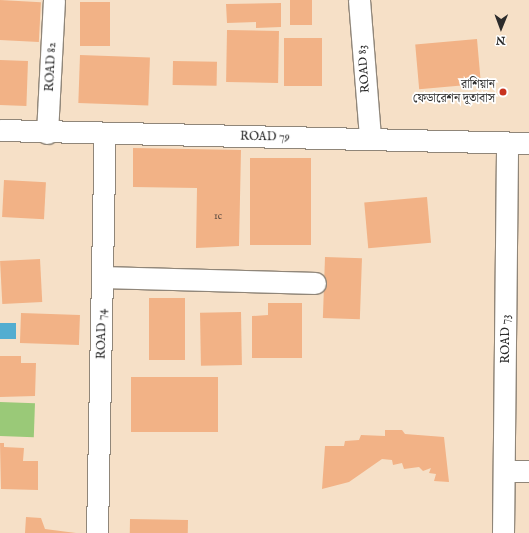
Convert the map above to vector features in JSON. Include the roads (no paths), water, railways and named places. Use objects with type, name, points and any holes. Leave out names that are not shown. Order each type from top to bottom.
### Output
[{"type":"street","name":"ROAD 82","points":[[47,133],[54,0]]},
{"type":"street","name":"ROAD 83","points":[[359,0],[370,138]]},
{"type":"street","name":"ROAD 79","points":[[0,130],[47,133],[370,138],[507,144],[529,143]]},
{"type":"street","name":"ROAD 74","points":[[97,533],[105,134]]},
{"type":"street","name":"ROAD 73","points":[[503,533],[505,471],[507,144]]},
{"type":"street","points":[[103,278],[315,283]]},
{"type":"street","points":[[505,471],[529,471]]},
{"type":"water","points":[[0,323],[16,323],[16,339],[0,339]]},
{"type":"place","name":"রাশিয়ান ফেডারেশন দূতাবাস","points":[[503,92]]}]
